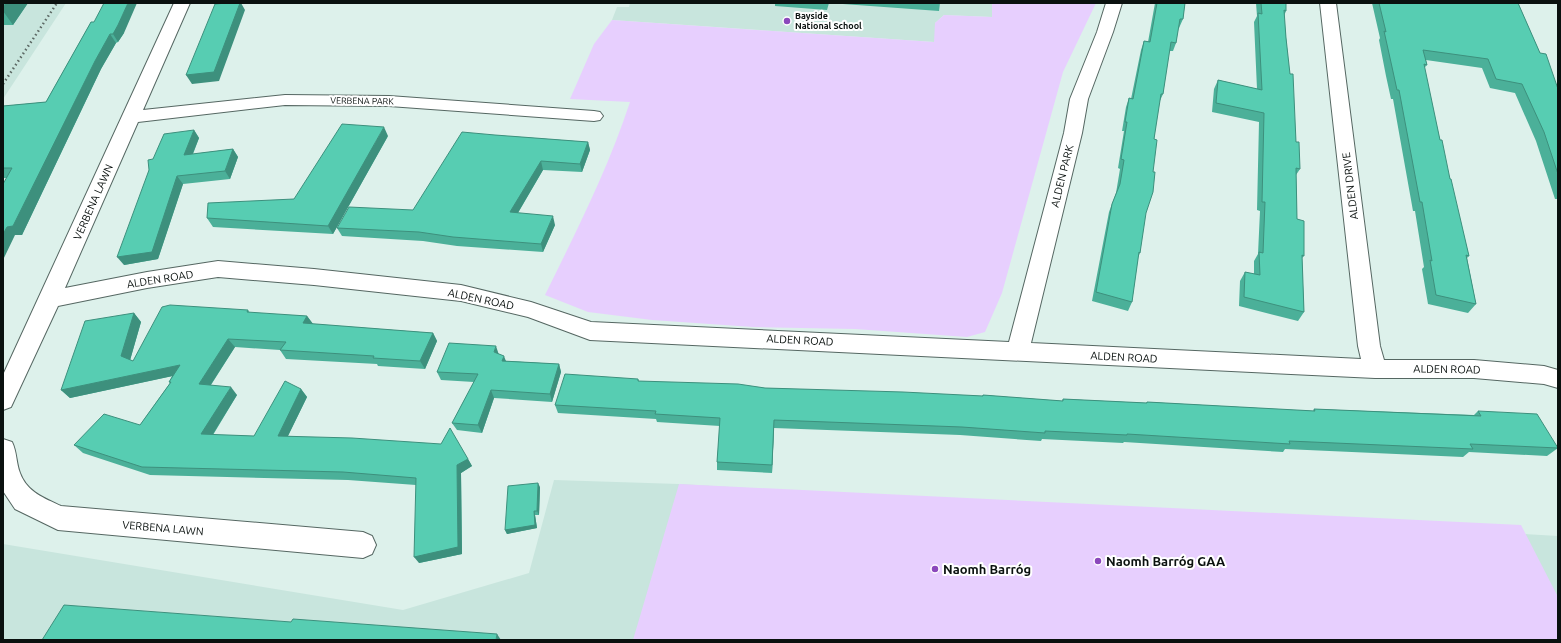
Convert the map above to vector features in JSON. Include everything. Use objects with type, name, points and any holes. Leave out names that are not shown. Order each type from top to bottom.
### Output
[{"type":"street","name":"VERBENA LAWN","points":[[3,400],[50,299],[182,3]]},
{"type":"street","name":"ALDEN PARK","points":[[1018,352],[1073,133],[1079,99],[1114,3]]},
{"type":"street","name":"ALDEN DRIVE","points":[[1328,3],[1370,346],[1376,369]]},
{"type":"street","name":"VERBENA PARK","points":[[131,117],[285,100],[389,101],[594,116]]},
{"type":"street","name":"ALDEN ROAD","points":[[50,299],[146,280],[218,269],[314,277],[461,293],[531,310],[590,331],[1376,369],[1474,369],[1544,375],[1558,379]]},
{"type":"street","name":"VERBENA LAWN","points":[[3,450],[8,478],[24,501],[58,518],[363,545]]},
{"type":"shaded area","points":[[3,3],[66,3],[3,99]]},
{"type":"shaded area","name":"Bayside National School","points":[[630,3],[992,3],[993,17],[944,15],[935,23],[935,42],[612,20],[617,7],[629,7]]},
{"type":"shaded area","points":[[992,3],[1096,3],[1063,72],[1002,293],[985,332],[967,337],[855,329],[753,327],[652,320],[588,312],[545,295],[602,176],[630,102],[570,99],[594,44],[612,20],[934,42],[935,23],[944,15],[992,17]]},
{"type":"shaded area","name":"Naomh Barróg GAA","points":[[554,480],[679,484],[1558,536],[1558,640],[3,640],[3,544],[403,610],[529,573]]},
{"type":"shaded area","name":"Naomh Barróg GAA","points":[[679,484],[1521,525],[1558,597],[1558,640],[633,640]]},
{"type":"building","points":[[104,3],[128,3],[113,34],[110,34],[95,61],[13,226],[7,227],[3,234],[3,184],[12,168],[3,168],[3,106],[46,102],[91,22],[94,22]]},
{"type":"building","points":[[240,3],[214,72],[186,75],[215,4]]},
{"type":"building","points":[[1157,3],[1185,3],[1183,19],[1180,19],[1176,43],[1171,42],[1163,94],[1161,94],[1154,139],[1157,140],[1153,172],[1155,172],[1153,192],[1146,213],[1132,302],[1096,292],[1112,204],[1120,184],[1124,160],[1121,159],[1129,98],[1133,99],[1144,41],[1150,42]]},
{"type":"building","points":[[1261,3],[1286,3],[1286,11],[1284,10],[1286,38],[1290,74],[1293,74],[1296,142],[1299,142],[1300,169],[1296,168],[1297,219],[1304,221],[1304,256],[1302,255],[1304,312],[1244,297],[1245,272],[1260,275],[1259,252],[1263,253],[1265,202],[1262,202],[1264,113],[1216,103],[1218,80],[1262,90],[1258,13],[1262,14]]},
{"type":"building","points":[[1379,3],[1518,3],[1540,53],[1546,54],[1558,89],[1558,174],[1544,132],[1522,84],[1496,79],[1488,59],[1423,50],[1427,65],[1424,64],[1440,140],[1442,140],[1469,256],[1466,255],[1476,304],[1436,295],[1422,202],[1420,202],[1399,90],[1397,90]]},
{"type":"building","points":[[342,124],[384,127],[328,226],[207,218],[208,203],[294,199]]},
{"type":"building","points":[[194,130],[184,155],[233,149],[225,171],[177,176],[152,252],[117,257],[149,170],[148,160],[153,159],[164,134]]},
{"type":"building","points":[[462,132],[588,142],[580,164],[541,161],[510,212],[553,216],[541,244],[453,237],[419,232],[337,228],[349,207],[413,210]]},
{"type":"building","points":[[170,305],[248,310],[247,312],[307,316],[303,323],[433,333],[420,361],[373,358],[374,356],[280,350],[286,342],[228,339],[199,384],[231,387],[201,434],[254,436],[285,381],[301,389],[278,436],[352,438],[441,444],[450,428],[468,459],[457,465],[458,547],[414,557],[416,478],[343,472],[142,467],[74,445],[104,414],[140,425],[171,382],[169,382],[180,365],[61,390],[85,321],[134,313],[121,356],[133,361],[162,307]]},
{"type":"building","points":[[449,343],[496,346],[494,352],[504,356],[502,361],[559,364],[550,394],[491,390],[478,425],[452,423],[478,374],[437,372]]},
{"type":"building","points":[[565,374],[638,379],[638,381],[738,384],[765,388],[983,395],[1063,401],[1063,399],[1147,402],[1315,411],[1314,409],[1481,416],[1478,411],[1537,414],[1558,448],[1470,444],[1473,449],[1289,441],[1290,444],[1127,434],[1045,431],[1045,433],[962,427],[774,420],[772,465],[717,462],[720,418],[655,414],[656,411],[555,405]]},
{"type":"building","points":[[538,483],[537,511],[534,511],[535,525],[505,530],[508,486]]},
{"type":"building","points":[[64,605],[291,622],[293,619],[497,634],[496,640],[42,640]]},
{"type":"railway","points":[[3,84],[57,3]]},
{"type":"place","name":"Bayside National School","points":[[787,21]]},
{"type":"place","name":"Naomh Barróg GAA","points":[[1098,561]]},
{"type":"place","name":"Naomh Barróg","points":[[935,569]]}]
